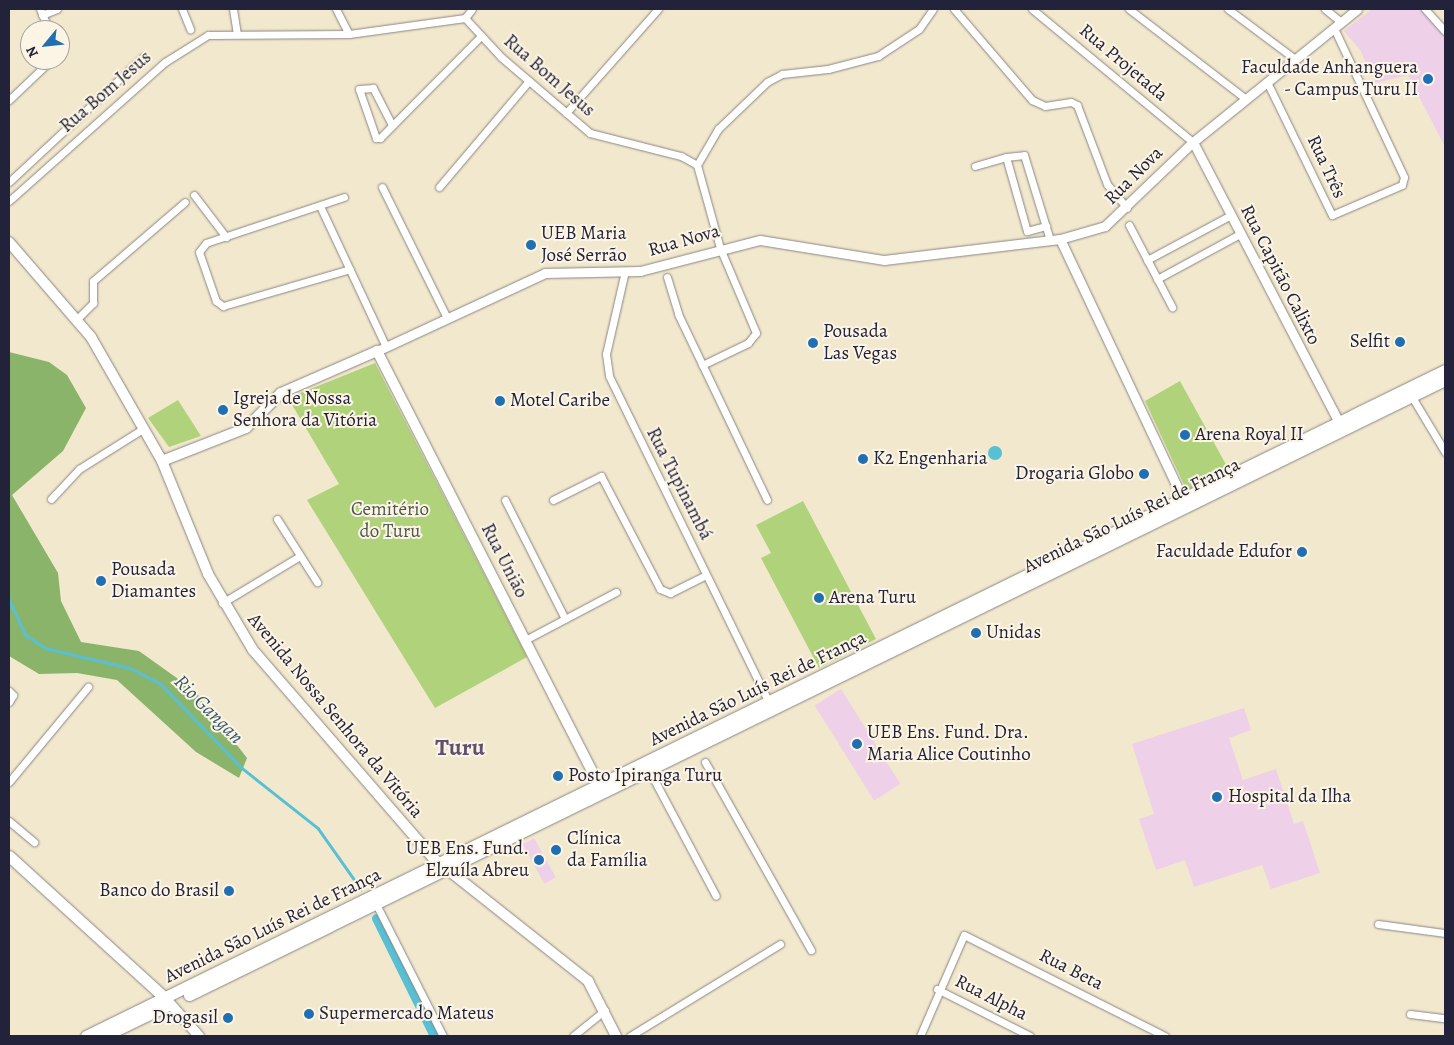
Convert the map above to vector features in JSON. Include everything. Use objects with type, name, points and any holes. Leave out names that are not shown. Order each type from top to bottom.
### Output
[{"type":"main road","name":"Avenida Nossa Senhora da Vitória","points":[[9,242],[77,319],[144,428],[162,462],[222,603],[263,662],[445,868],[575,968],[595,989],[616,1036]]},
{"type":"main road","name":"Rua Nova","points":[[162,462],[246,428],[281,393],[382,349]]},
{"type":"main road","name":"Rua União","points":[[382,349],[525,640],[600,786]]},
{"type":"main road","name":"Avenida São Luís Rei de França","points":[[104,1036],[168,1001],[650,772],[1186,504],[1339,423],[1445,370]]},
{"type":"main road","name":"Avenida São Luís Rei de França","points":[[86,1036],[377,906],[600,786],[769,703],[1445,380]]},
{"type":"main road","points":[[9,856],[168,1001],[199,1036]]},
{"type":"street","points":[[41,12],[57,9]]},
{"type":"street","points":[[182,9],[190,29]]},
{"type":"street","points":[[233,9],[237,33]]},
{"type":"street","points":[[336,9],[349,34]]},
{"type":"street","points":[[465,18],[472,9]]},
{"type":"street","points":[[566,113],[658,9]]},
{"type":"street","points":[[702,365],[748,342],[756,332],[720,248],[697,165],[718,129],[767,82],[782,74],[828,70],[878,56],[919,29],[934,9]]},
{"type":"street","points":[[954,9],[1032,100],[1045,106],[1071,102],[1077,105],[1108,184],[1127,208]]},
{"type":"street","name":"Rua Projetada","points":[[1032,9],[1193,142]]},
{"type":"street","points":[[1129,9],[1246,99]]},
{"type":"street","points":[[1138,16],[1143,9]]},
{"type":"street","points":[[1228,9],[1295,60]]},
{"type":"street","points":[[1325,9],[1341,22]]},
{"type":"street","name":"Rua Nova","points":[[382,349],[546,273],[625,271],[679,263],[720,248],[760,240],[874,260],[1060,239],[1105,226],[1127,208],[1193,142],[1358,9]]},
{"type":"street","points":[[1425,9],[1445,31]]},
{"type":"street","points":[[1431,9],[1445,24]]},
{"type":"street","name":"Rua Bom Jesus","points":[[9,202],[165,62],[208,35],[237,33],[349,34],[465,18],[481,36],[529,81],[566,113],[602,139],[681,156],[697,165]]},
{"type":"street","name":"Rua Três","points":[[1266,82],[1332,215],[1399,187],[1404,177],[1334,28]]},
{"type":"street","points":[[392,125],[371,85],[359,89],[376,138],[392,125],[481,36]]},
{"type":"street","points":[[9,182],[143,56]]},
{"type":"street","points":[[9,100],[40,70]]},
{"type":"street","points":[[439,187],[529,81]]},
{"type":"street","name":"Rua Capitão Calixto","points":[[1193,142],[1339,423]]},
{"type":"street","points":[[975,166],[1006,157],[1024,155],[1050,240]]},
{"type":"street","points":[[1006,157],[1029,241]]},
{"type":"street","points":[[382,187],[447,318]]},
{"type":"street","points":[[194,195],[226,237]]},
{"type":"street","points":[[344,197],[206,243],[199,252],[216,301],[223,306],[350,269]]},
{"type":"street","points":[[77,319],[93,303],[92,281],[185,202]]},
{"type":"street","points":[[320,206],[350,269],[382,349]]},
{"type":"street","points":[[1147,260],[1231,216]]},
{"type":"street","points":[[1129,225],[1172,307]]},
{"type":"street","points":[[1027,231],[1046,226]]},
{"type":"street","points":[[1157,279],[1240,234]]},
{"type":"street","points":[[1060,239],[1186,504]]},
{"type":"street","name":"Rua Tupinambá","points":[[625,271],[606,354],[608,376],[769,703]]},
{"type":"street","points":[[667,277],[702,365],[767,500]]},
{"type":"street","points":[[1412,397],[1445,452]]},
{"type":"street","points":[[51,499],[79,469],[144,428]]},
{"type":"street","points":[[553,500],[601,476],[660,589],[670,593],[706,575]]},
{"type":"street","points":[[505,500],[565,619]]},
{"type":"street","points":[[277,519],[317,582]]},
{"type":"street","points":[[222,603],[300,556]]},
{"type":"street","points":[[525,640],[616,592]]},
{"type":"street","points":[[9,782],[88,688]]},
{"type":"street","points":[[9,691],[13,695],[9,702]]},
{"type":"street","points":[[706,762],[811,950]]},
{"type":"street","points":[[650,772],[716,896]]},
{"type":"street","points":[[9,820],[34,842]]},
{"type":"street","points":[[377,906],[443,1036]]},
{"type":"street","points":[[1378,924],[1445,933]]},
{"type":"street","name":"Rua Beta","points":[[937,990],[962,935],[1165,1036]]},
{"type":"street","points":[[630,1036],[780,944]]},
{"type":"street","points":[[920,1036],[937,990]]},
{"type":"street","name":"Rua Alpha","points":[[937,990],[1030,1036]]},
{"type":"street","points":[[573,1036],[605,1010]]},
{"type":"street","points":[[1410,1014],[1445,1018]]},
{"type":"shaded area","name":"Faculdade Anhanguera - Campus Turu II","points":[[1372,9],[1421,9],[1445,35],[1445,147],[1408,75],[1376,83],[1360,50],[1344,31]]},
{"type":"shaded area","name":"UEB Ens. Fund. Dra. Maria Alice Coutinho","points":[[841,689],[900,784],[874,800],[815,705]]},
{"type":"shaded area","name":"Hospital da Ilha","points":[[1244,708],[1251,730],[1229,738],[1243,780],[1276,769],[1294,824],[1303,821],[1320,873],[1271,889],[1262,865],[1194,887],[1185,860],[1156,870],[1139,819],[1154,814],[1132,744]]},
{"type":"shaded area","name":"UEB Ens. Fund. Elzuíla Abreu","points":[[534,838],[556,877],[544,884],[523,844]]},
{"type":"green space","points":[[9,352],[49,362],[67,375],[86,408],[63,451],[12,495],[58,573],[61,601],[81,642],[139,651],[195,691],[247,758],[239,778],[196,752],[117,680],[77,673],[39,674],[9,656]]},
{"type":"green space","name":"Cemitério do Turu","points":[[375,363],[527,657],[435,708],[307,500],[339,484],[288,398]]},
{"type":"green space","name":"Arena Royal II","points":[[1180,381],[1229,470],[1187,491],[1145,401]]},
{"type":"green space","points":[[178,400],[201,436],[169,447],[148,418]]},
{"type":"green space","name":"Arena Turu","points":[[803,501],[876,639],[819,668],[761,558],[771,553],[756,525]]},
{"type":"water","points":[[995,446],[1000,448],[1002,453],[1000,458],[995,460],[990,458],[988,453],[990,448]]},
{"type":"waterway","name":"Rio Gangan","points":[[9,599],[26,635],[45,648],[130,668],[161,684],[242,768],[318,828],[361,889]]},
{"type":"waterway","name":"Rio Gangan","points":[[376,918],[434,1036]]},
{"type":"place","name":"Faculdade Anhanguera - Campus Turu II","points":[[1428,79]]},
{"type":"place","name":"UEB Maria José Serrão","points":[[531,245]]},
{"type":"place","name":"Selfit","points":[[1400,342]]},
{"type":"place","name":"Pousada Las Vegas","points":[[813,343]]},
{"type":"place","name":"Motel Caribe","points":[[500,401]]},
{"type":"place","name":"Igreja de Nossa Senhora da Vitória","points":[[223,410]]},
{"type":"place","name":"Arena Royal II","points":[[1185,435]]},
{"type":"place","name":"K2 Engenharia","points":[[863,459]]},
{"type":"place","name":"Drogaria Globo","points":[[1144,474]]},
{"type":"place","name":"Faculdade Edufor","points":[[1302,552]]},
{"type":"place","name":"Pousada Diamantes","points":[[101,581]]},
{"type":"place","name":"Arena Turu","points":[[819,598]]},
{"type":"place","name":"Unidas","points":[[976,633]]},
{"type":"place","name":"UEB Ens. Fund. Dra. Maria Alice Coutinho","points":[[857,744]]},
{"type":"place","name":"Posto Ipiranga Turu","points":[[558,776]]},
{"type":"place","name":"Hospital da Ilha","points":[[1217,797]]},
{"type":"place","name":"Clínica da Família","points":[[556,850]]},
{"type":"place","name":"UEB Ens. Fund. Elzuíla Abreu","points":[[539,860]]},
{"type":"place","name":"Banco do Brasil","points":[[229,891]]},
{"type":"place","name":"Supermercado Mateus","points":[[309,1014]]},
{"type":"place","name":"Drogasil","points":[[228,1018]]},
{"type":"district","name":"Turu","points":[[460,748]]}]
